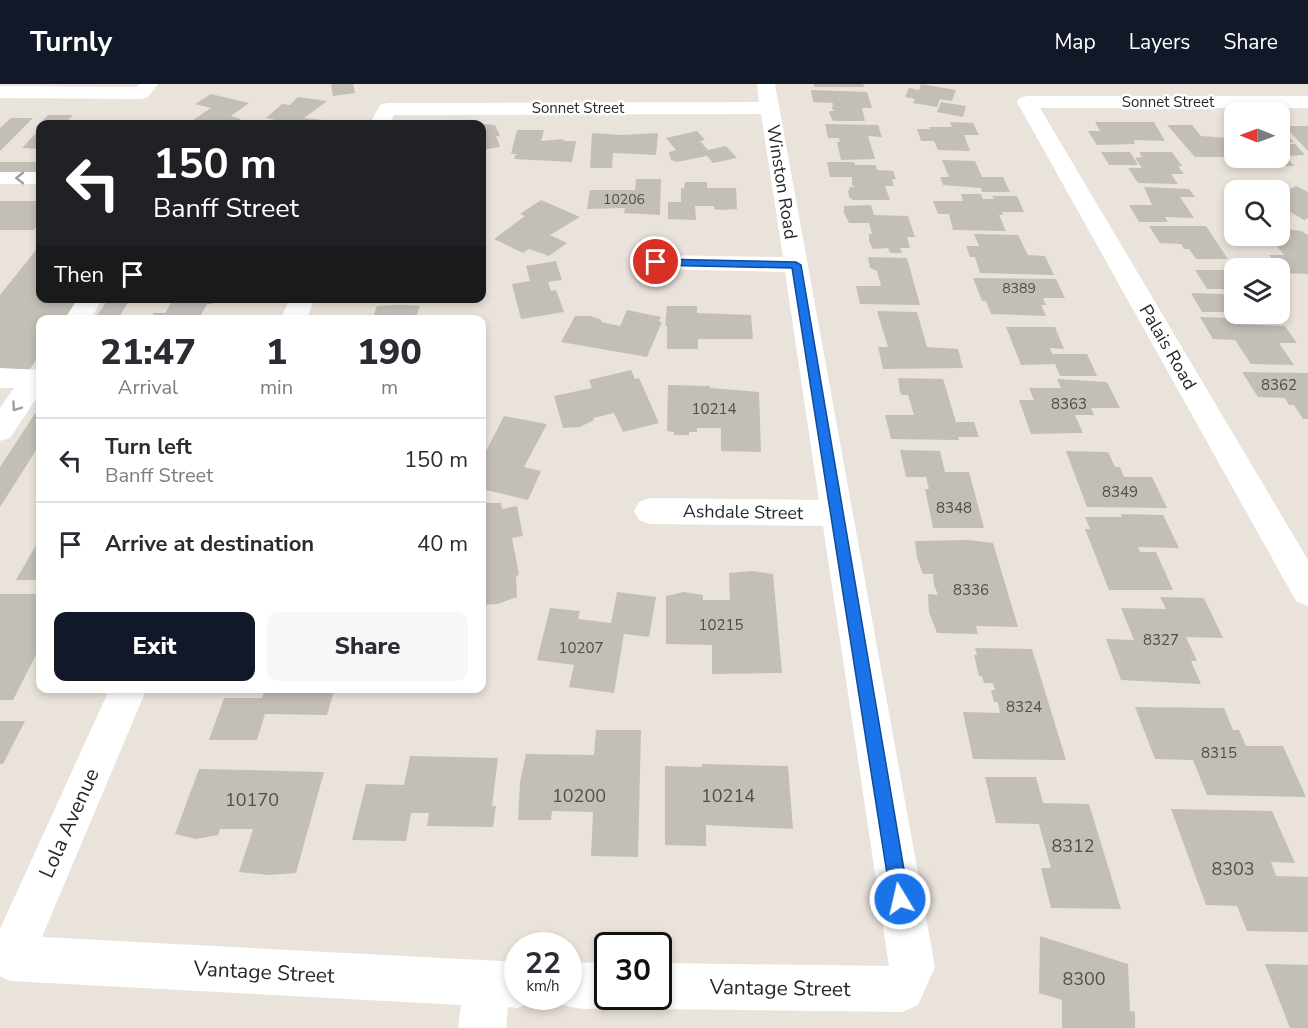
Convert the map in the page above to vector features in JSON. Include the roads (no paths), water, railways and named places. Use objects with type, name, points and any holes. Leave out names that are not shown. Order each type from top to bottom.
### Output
[{"type":"street","points":[[0,92],[145,88]]},
{"type":"street","name":"Sonnet Street","points":[[383,117],[768,96]]},
{"type":"street","name":"Winston Road","points":[[768,96],[912,967],[902,989]]},
{"type":"street","name":"Sonnet Street","points":[[1027,102],[1308,102]]},
{"type":"street","name":"Palais Road","points":[[1027,102],[1308,591]]},
{"type":"street","points":[[0,178],[36,178]]},
{"type":"street","points":[[656,262],[796,265]]},
{"type":"street","points":[[0,378],[36,375]]},
{"type":"street","points":[[0,430],[36,378]]},
{"type":"street","name":"Ashdale Street","points":[[650,511],[837,513]]},
{"type":"street","name":"Lola Avenue","points":[[10,958],[127,693]]},
{"type":"street","name":"Vantage Street","points":[[10,958],[502,984]]},
{"type":"street","points":[[482,1028],[502,984]]},
{"type":"street","name":"Vantage Street","points":[[672,986],[902,989]]}]
